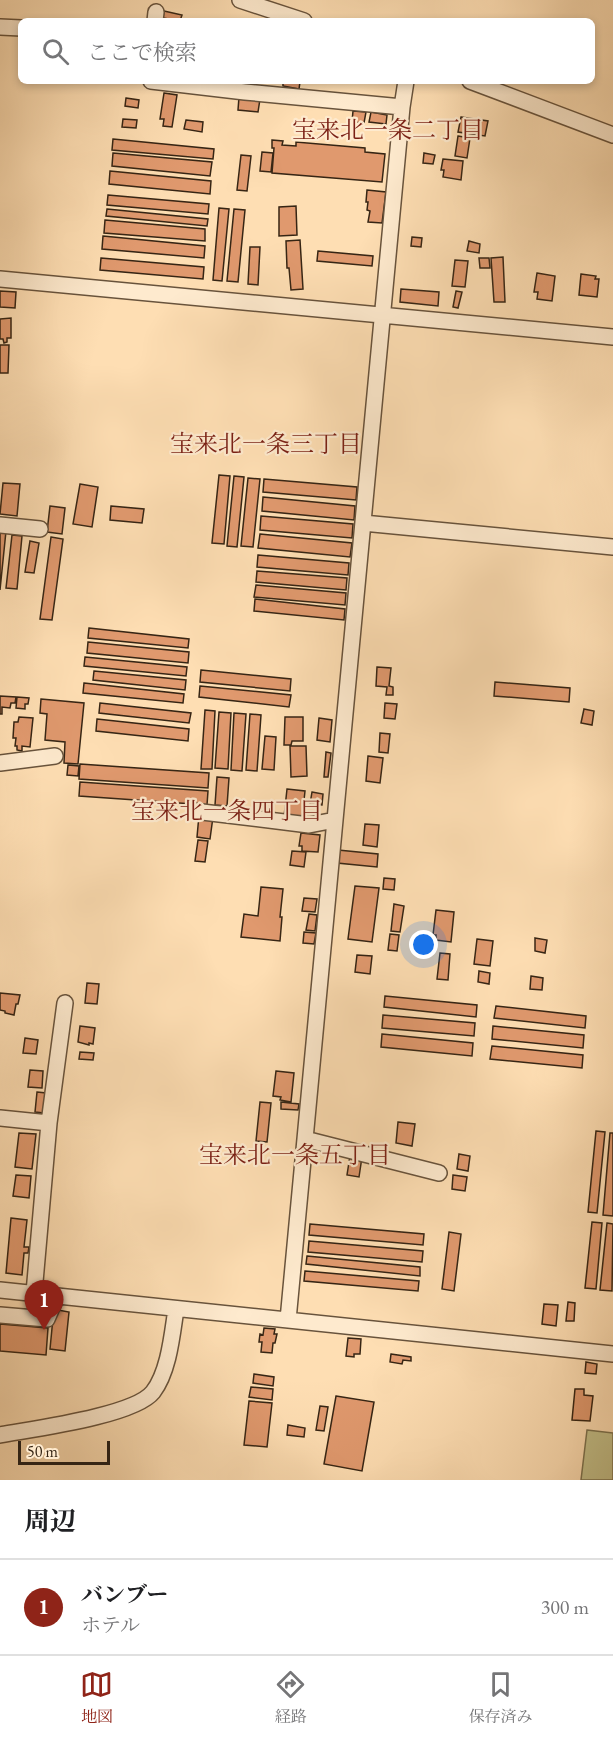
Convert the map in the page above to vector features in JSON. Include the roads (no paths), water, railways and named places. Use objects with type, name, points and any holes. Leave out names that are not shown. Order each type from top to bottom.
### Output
[{"type":"street","points":[[240,0],[295,18]]},
{"type":"street","points":[[0,27],[18,28]]},
{"type":"street","points":[[177,84],[402,107]]},
{"type":"street","points":[[288,1320],[406,84]]},
{"type":"street","points":[[478,84],[613,135]]},
{"type":"street","points":[[0,279],[613,337]]},
{"type":"street","points":[[363,523],[613,547]]},
{"type":"street","points":[[0,525],[40,529]]},
{"type":"street","points":[[0,763],[55,756]]},
{"type":"street","points":[[194,811],[309,825],[335,820]]},
{"type":"street","points":[[34,1293],[49,1124],[65,1003]]},
{"type":"street","points":[[0,1118],[49,1124]]},
{"type":"street","points":[[305,1139],[439,1173]]},
{"type":"street","points":[[0,1290],[613,1354]]},
{"type":"street","points":[[0,1315],[46,1319],[57,1296]]},
{"type":"street","points":[[0,1435],[87,1419],[142,1401],[153,1393],[166,1366],[176,1309]]},
{"type":"place","name":"バンブー","points":[[44,1330]]},
{"type":"district","name":"宝来北一条二丁目","points":[[388,130]]},
{"type":"district","name":"宝来北一条三丁目","points":[[266,444]]},
{"type":"district","name":"宝来北一条四丁目","points":[[227,811]]},
{"type":"district","name":"宝来北一条五丁目","points":[[295,1155]]}]
